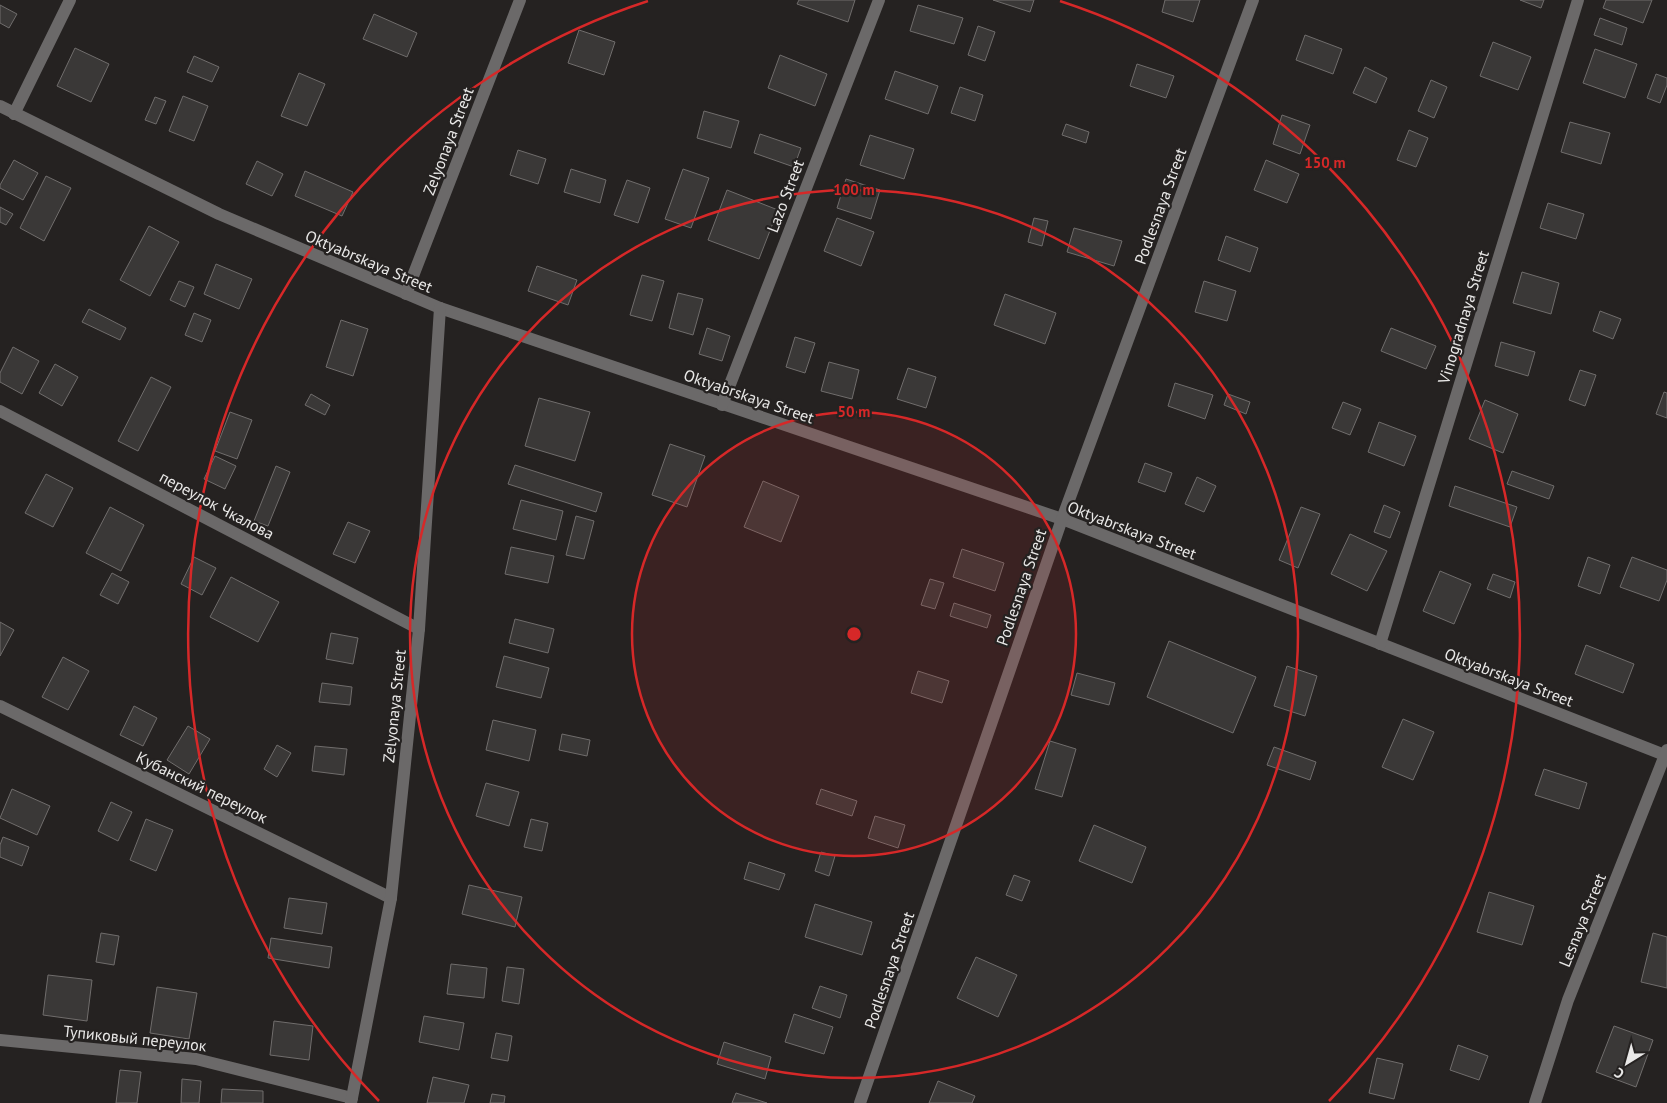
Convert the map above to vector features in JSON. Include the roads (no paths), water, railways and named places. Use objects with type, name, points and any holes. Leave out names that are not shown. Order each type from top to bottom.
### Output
[{"type":"street","points":[[14,114],[70,0]]},
{"type":"street","name":"Zelyonaya Street","points":[[406,294],[520,0]]},
{"type":"street","name":"Lazo Street","points":[[722,404],[879,0]]},
{"type":"street","name":"Podlesnaya Street","points":[[860,1103],[1062,520],[1253,0]]},
{"type":"street","name":"Vinogradnaya Street","points":[[1380,644],[1578,0]]},
{"type":"street","name":"Oktyabrskaya Street","points":[[0,106],[219,214],[440,308],[1062,520],[1666,754]]},
{"type":"street","name":"Zelyonaya Street","points":[[349,1101],[391,898],[419,629],[440,308]]},
{"type":"street","name":"переулок Чкалова","points":[[0,411],[419,629]]},
{"type":"street","name":"Кубанский переулок","points":[[0,706],[391,898]]},
{"type":"street","name":"Lesnaya Street","points":[[1535,1103],[1568,1000],[1666,754]]},
{"type":"street","name":"Тупиковый переулок","points":[[0,1040],[196,1059],[349,1101]]}]
